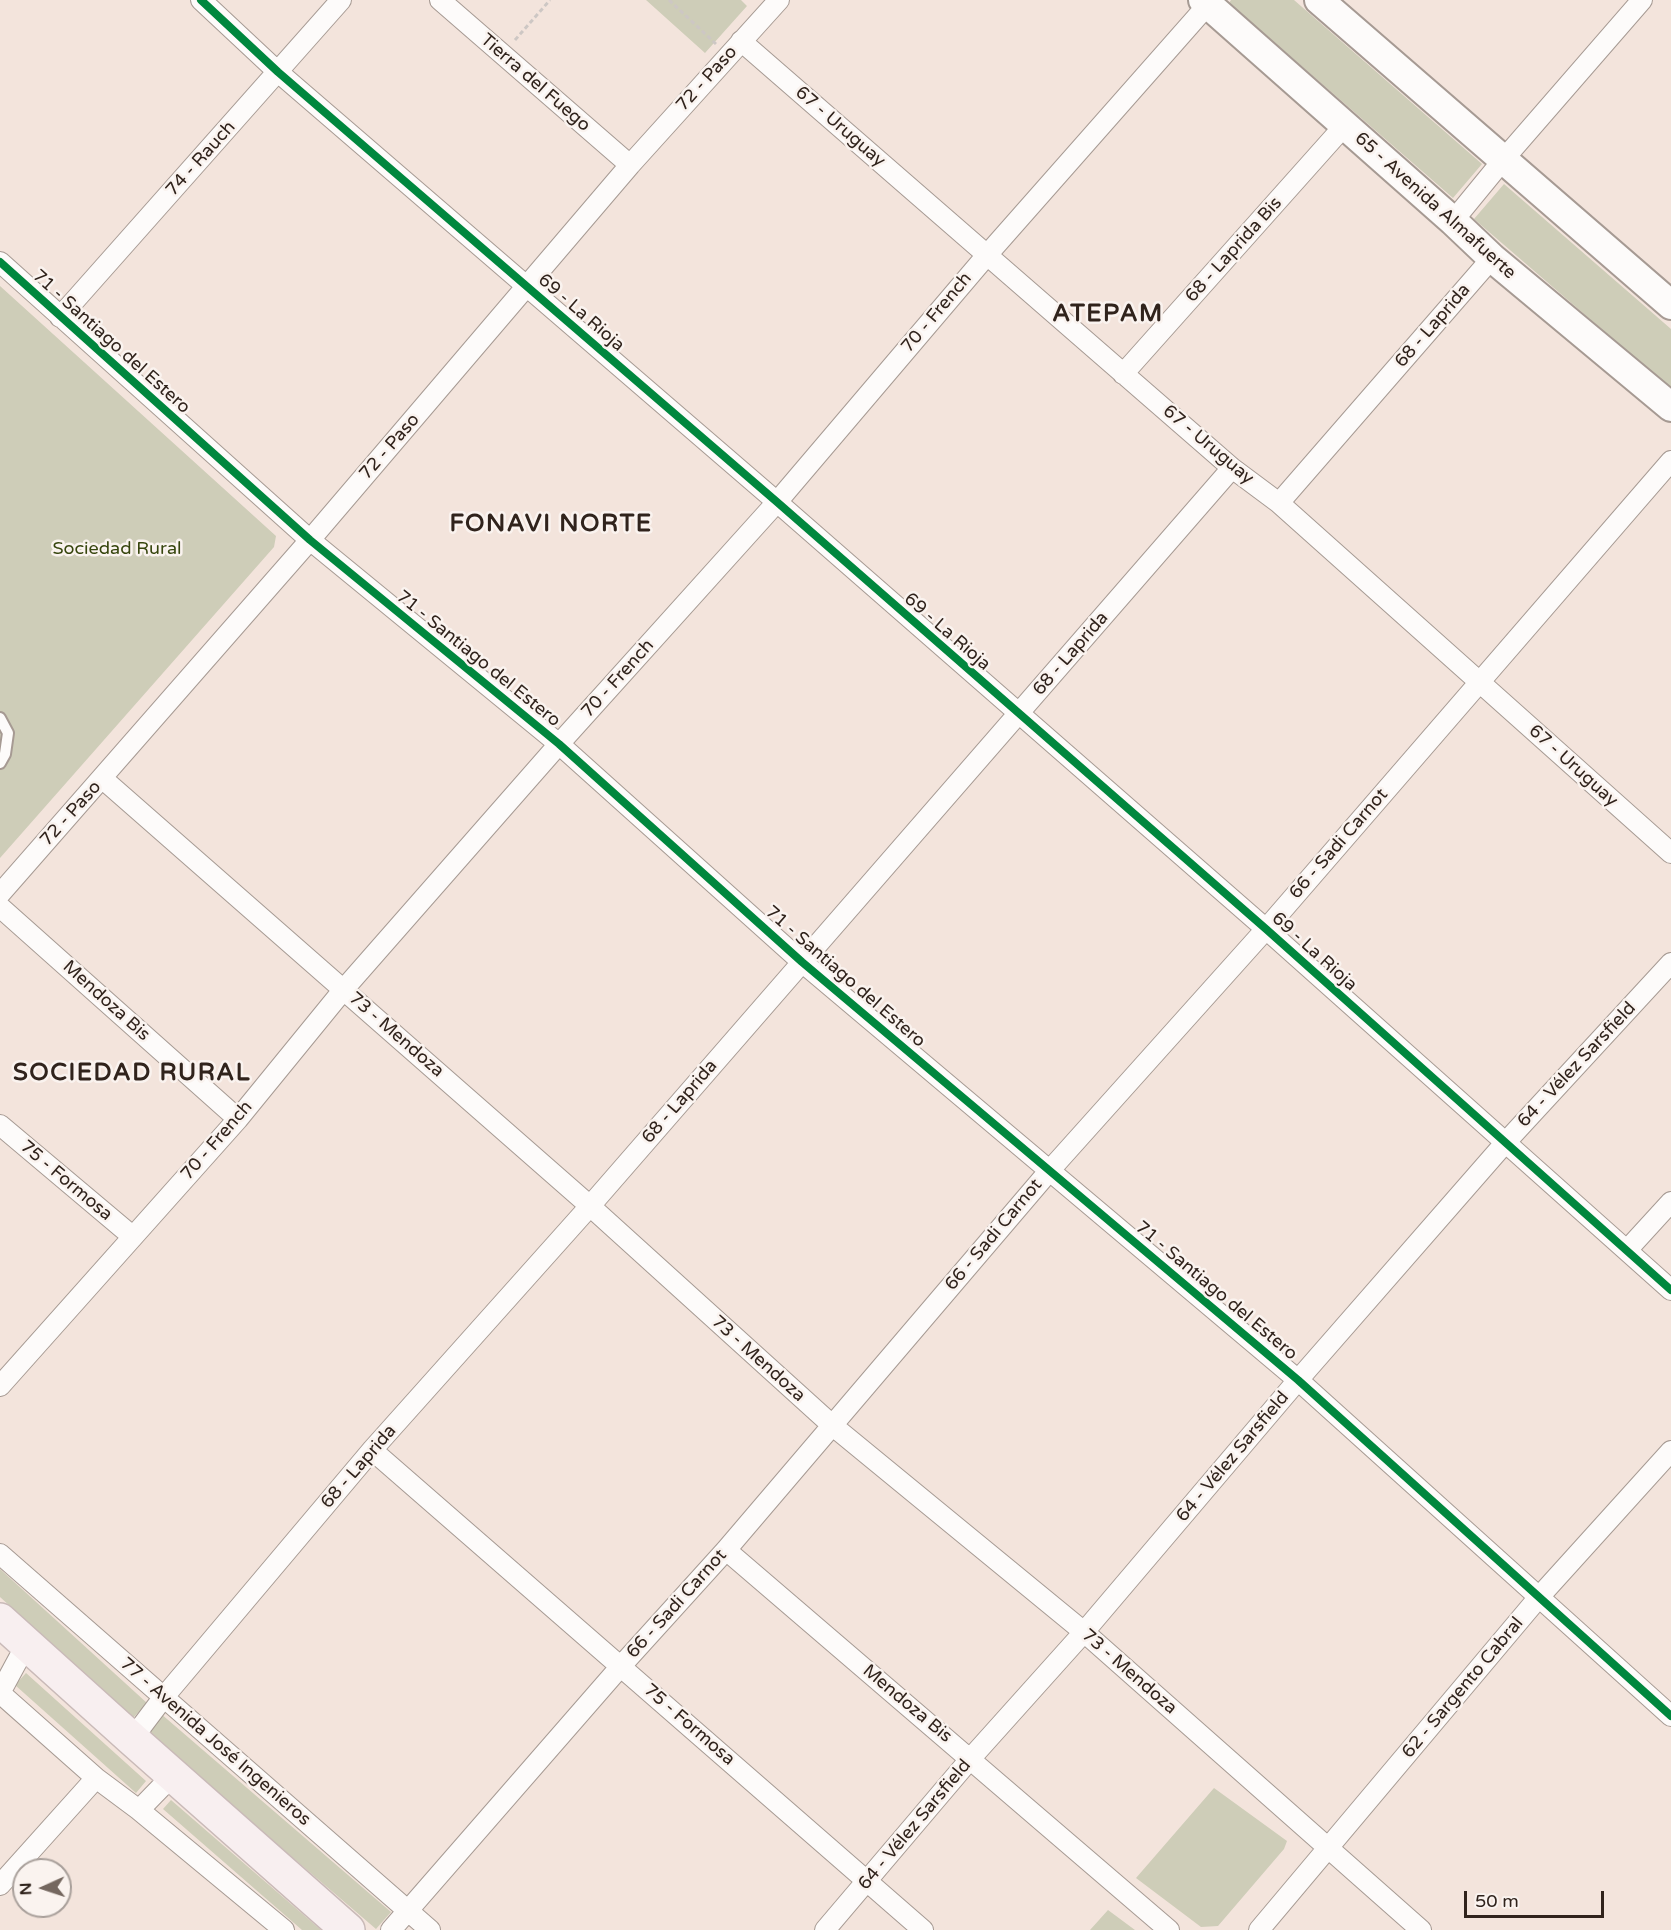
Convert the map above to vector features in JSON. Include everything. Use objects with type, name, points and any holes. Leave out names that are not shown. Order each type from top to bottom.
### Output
[{"type":"highway","points":[[0,1620],[348,1930]]},
{"type":"main road","points":[[1319,0],[1671,305]]},
{"type":"main road","name":"65 - Avenida Almafuerte","points":[[1208,2],[1492,258],[1671,407]]},
{"type":"street","name":"69 - La Rioja","points":[[201,0],[278,72],[777,502],[1266,929],[1504,1143],[1628,1249],[1671,1290]]},
{"type":"street","name":"74 - Rauch","points":[[60,317],[341,0]]},
{"type":"street","name":"Tierra del Fuego","points":[[440,0],[630,165]]},
{"type":"street","name":"72 - Paso","points":[[0,894],[310,540],[630,165],[778,0]]},
{"type":"street","points":[[1453,221],[1642,0]]},
{"type":"street","name":"70 - French","points":[[0,1386],[238,1119],[344,988],[777,502],[987,255],[1208,2]]},
{"type":"street","name":"67 - Uruguay","points":[[735,48],[987,255],[1232,468],[1279,503],[1671,853]]},
{"type":"street","name":"68 - Laprida Bis","points":[[1123,374],[1345,125]]},
{"type":"street","name":"68 - Laprida","points":[[1279,503],[1492,258]]},
{"type":"street","name":"71 - Santiago del Estero","points":[[0,262],[310,540],[559,744],[802,962],[1298,1380],[1671,1716]]},
{"type":"street","name":"66 - Sadi Carnot","points":[[391,1930],[621,1666],[726,1550],[1050,1170],[1266,929],[1671,461]]},
{"type":"street","name":"68 - Laprida","points":[[132,1739],[163,1698],[372,1450],[590,1206],[1232,468]]},
{"type":"street","name":"73 - Mendoza","points":[[103,779],[590,1206],[833,1426],[1084,1632],[1421,1930]]},
{"type":"street","name":"Mendoza Bis","points":[[0,907],[238,1119]]},
{"type":"street","name":"64 - Vélez Sarsfield","points":[[825,1930],[971,1758],[1084,1632],[1298,1380],[1504,1143],[1671,963]]},
{"type":"street","name":"75 - Formosa","points":[[0,1125],[132,1236]]},
{"type":"street","points":[[1628,1249],[1671,1202]]},
{"type":"street","name":"75 - Formosa","points":[[372,1450],[923,1930]]},
{"type":"street","name":"62 - Sargento Cabral","points":[[1259,1930],[1539,1597],[1671,1451]]},
{"type":"street","name":"Mendoza Bis","points":[[726,1550],[1169,1930]]},
{"type":"street","name":"77 - Avenida José Ingenieros","points":[[0,1554],[430,1930]]},
{"type":"street","points":[[27,1643],[0,1693],[96,1778],[139,1810],[284,1930]]},
{"type":"street","points":[[139,1810],[173,1775]]},
{"type":"street","points":[[0,1885],[96,1778]]},
{"type":"lane","points":[[0,718],[8,733],[5,754],[0,763]]},
{"type":"path","points":[[503,55],[550,0]]},
{"type":"path","points":[[669,0],[735,48]]},
{"type":"green space","points":[[646,0],[741,0],[747,6],[705,53]]},
{"type":"green space","points":[[1231,0],[1294,0],[1482,164],[1453,198],[1229,3]]},
{"type":"green space","points":[[1504,184],[1671,329],[1671,389],[1474,219]]},
{"type":"green space","name":"Sociedad Rural","points":[[0,286],[276,536],[274,547],[0,858]]},
{"type":"green space","points":[[0,1569],[147,1703],[133,1718],[0,1597]]},
{"type":"green space","points":[[26,1673],[146,1781],[136,1793],[15,1685]]},
{"type":"green space","points":[[160,1713],[391,1912],[376,1929],[145,1731]]},
{"type":"green space","points":[[1214,1788],[1287,1841],[1284,1849],[1218,1926],[1201,1927],[1136,1878]]},
{"type":"green space","points":[[171,1800],[321,1930],[302,1930],[163,1809]]},
{"type":"green space","points":[[1108,1910],[1135,1930],[1090,1930]]},
{"type":"cycle path","points":[[201,0],[278,72],[777,502],[1266,929],[1671,1290]]},
{"type":"cycle path","points":[[0,262],[310,540],[559,744],[802,962],[1298,1380],[1671,1716]]},
{"type":"district","name":"ATEPAM","points":[[1108,315]]},
{"type":"district","name":"FONAVI NORTE","points":[[551,525]]},
{"type":"district","name":"SOCIEDAD RURAL","points":[[132,1074]]}]
